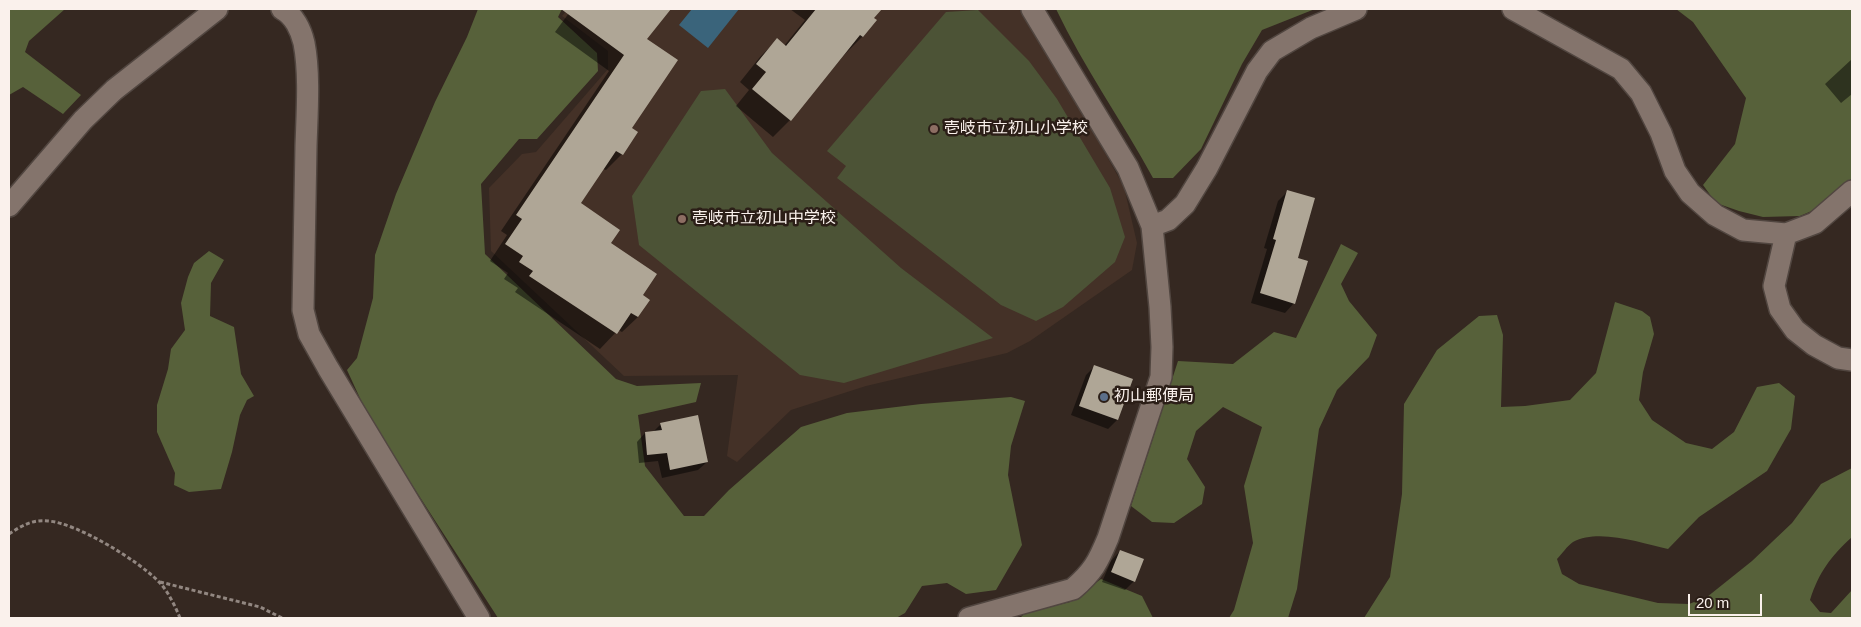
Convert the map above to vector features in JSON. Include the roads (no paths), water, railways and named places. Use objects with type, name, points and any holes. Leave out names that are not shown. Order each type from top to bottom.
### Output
[{"type":"street","points":[[9,206],[83,120],[108,96],[217,9]]},
{"type":"street","points":[[282,9],[298,25],[304,43],[307,104],[303,310],[309,334],[361,424],[479,618]]},
{"type":"street","points":[[973,618],[1073,589],[1086,578],[1098,562],[1160,377],[1162,347],[1160,307],[1152,226],[1128,168],[1032,9]]},
{"type":"street","points":[[1152,226],[1168,220],[1185,204],[1207,168],[1257,71],[1272,51],[1312,28],[1356,9]]},
{"type":"street","points":[[1513,9],[1622,69],[1641,92],[1661,133],[1675,171],[1690,193],[1715,215],[1743,230],[1786,234],[1815,223],[1852,191]]},
{"type":"street","points":[[1786,234],[1774,286],[1780,309],[1795,330],[1814,345],[1838,358],[1852,360]]},
{"type":"water","points":[[692,9],[739,9],[708,48],[679,25]]},
{"type":"place","name":"壱岐市立初山小学校","points":[[934,129]]},
{"type":"place","name":"壱岐市立初山中学校","points":[[682,219]]},
{"type":"place","name":"初山郵便局","points":[[1104,397]]}]
